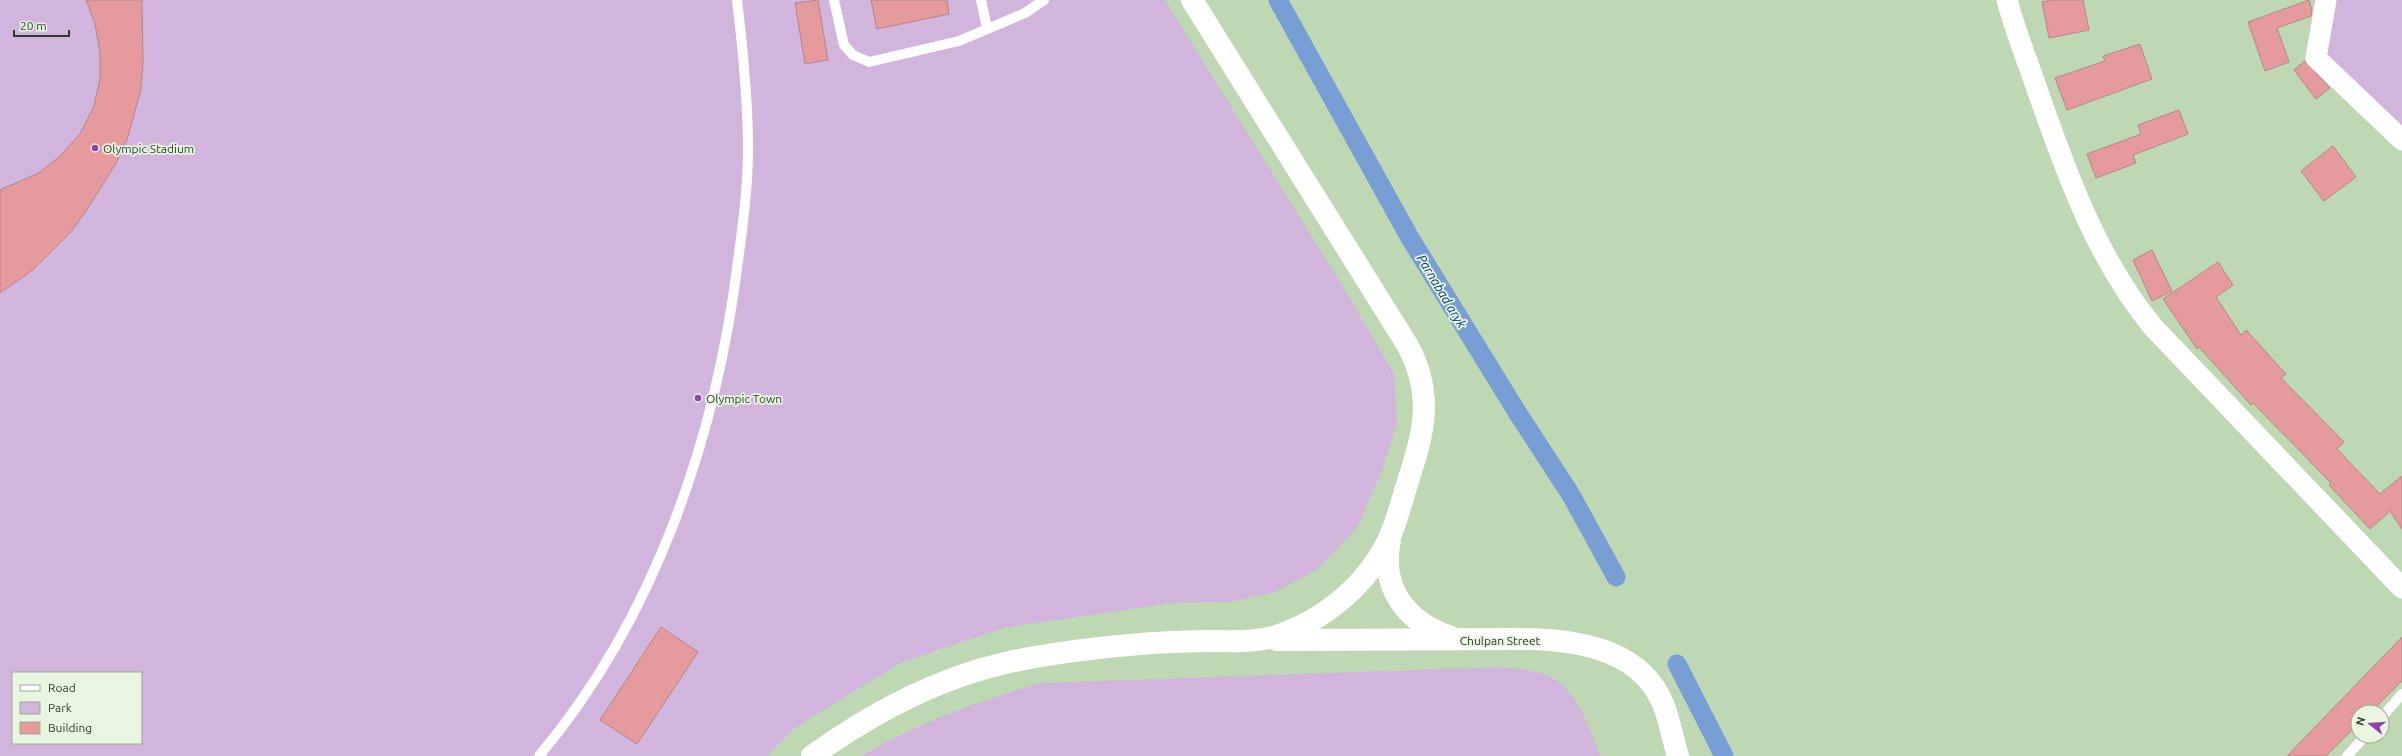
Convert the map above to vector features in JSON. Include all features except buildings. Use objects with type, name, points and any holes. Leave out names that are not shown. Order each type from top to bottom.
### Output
[{"type":"main road","points":[[1192,0],[1408,346],[1418,368],[1425,403],[1424,426],[1393,529],[1388,549],[1388,569],[1391,586],[1400,601],[1412,616],[1427,627],[1460,640]]},
{"type":"main road","points":[[812,756],[874,716],[916,695],[957,677],[1003,663],[1091,648],[1184,641],[1259,640],[1281,635],[1302,626],[1339,601],[1356,587],[1370,569],[1393,529]]},
{"type":"main road","name":"Chulpan Street","points":[[1259,640],[1569,641],[1586,644],[1618,656],[1643,675],[1658,695],[1664,706],[1678,756]]},
{"type":"street","points":[[2007,0],[2054,138],[2088,224],[2125,290],[2153,327],[2402,588]]},
{"type":"street","points":[[2326,0],[2316,58],[2402,140]]},
{"type":"lane","points":[[539,756],[562,729],[587,691],[611,653],[649,583],[681,503],[710,413],[731,318],[742,233],[748,150],[746,68],[737,0]]},
{"type":"lane","points":[[834,0],[844,45],[853,55],[869,62],[959,41],[1024,13],[1044,0]]},
{"type":"lane","points":[[981,0],[987,28]]},
{"type":"lane","points":[[2390,708],[2402,694]]},
{"type":"lane","points":[[2347,756],[2358,744]]},
{"type":"green space","name":"Olympic Town","points":[[0,0],[1165,0],[1345,290],[1394,374],[1397,423],[1381,473],[1357,528],[1318,569],[1275,592],[1228,602],[1171,603],[1003,628],[900,663],[795,728],[767,756],[0,756]]},
{"type":"green space","points":[[2335,0],[2402,0],[2402,140],[2323,57]]},
{"type":"green space","points":[[1500,667],[1547,675],[1560,683],[1580,707],[1600,756],[861,756],[926,723],[971,705],[1041,683]]},
{"type":"waterway","name":"Parnabad aryk","points":[[1278,0],[1410,238],[1517,412],[1571,495],[1616,577]]},
{"type":"waterway","name":"Parnabad aryk","points":[[1677,664],[1724,756]]},
{"type":"place","name":"Olympic Stadium","points":[[95,148]]},
{"type":"place","name":"Olympic Town","points":[[698,398]]}]
